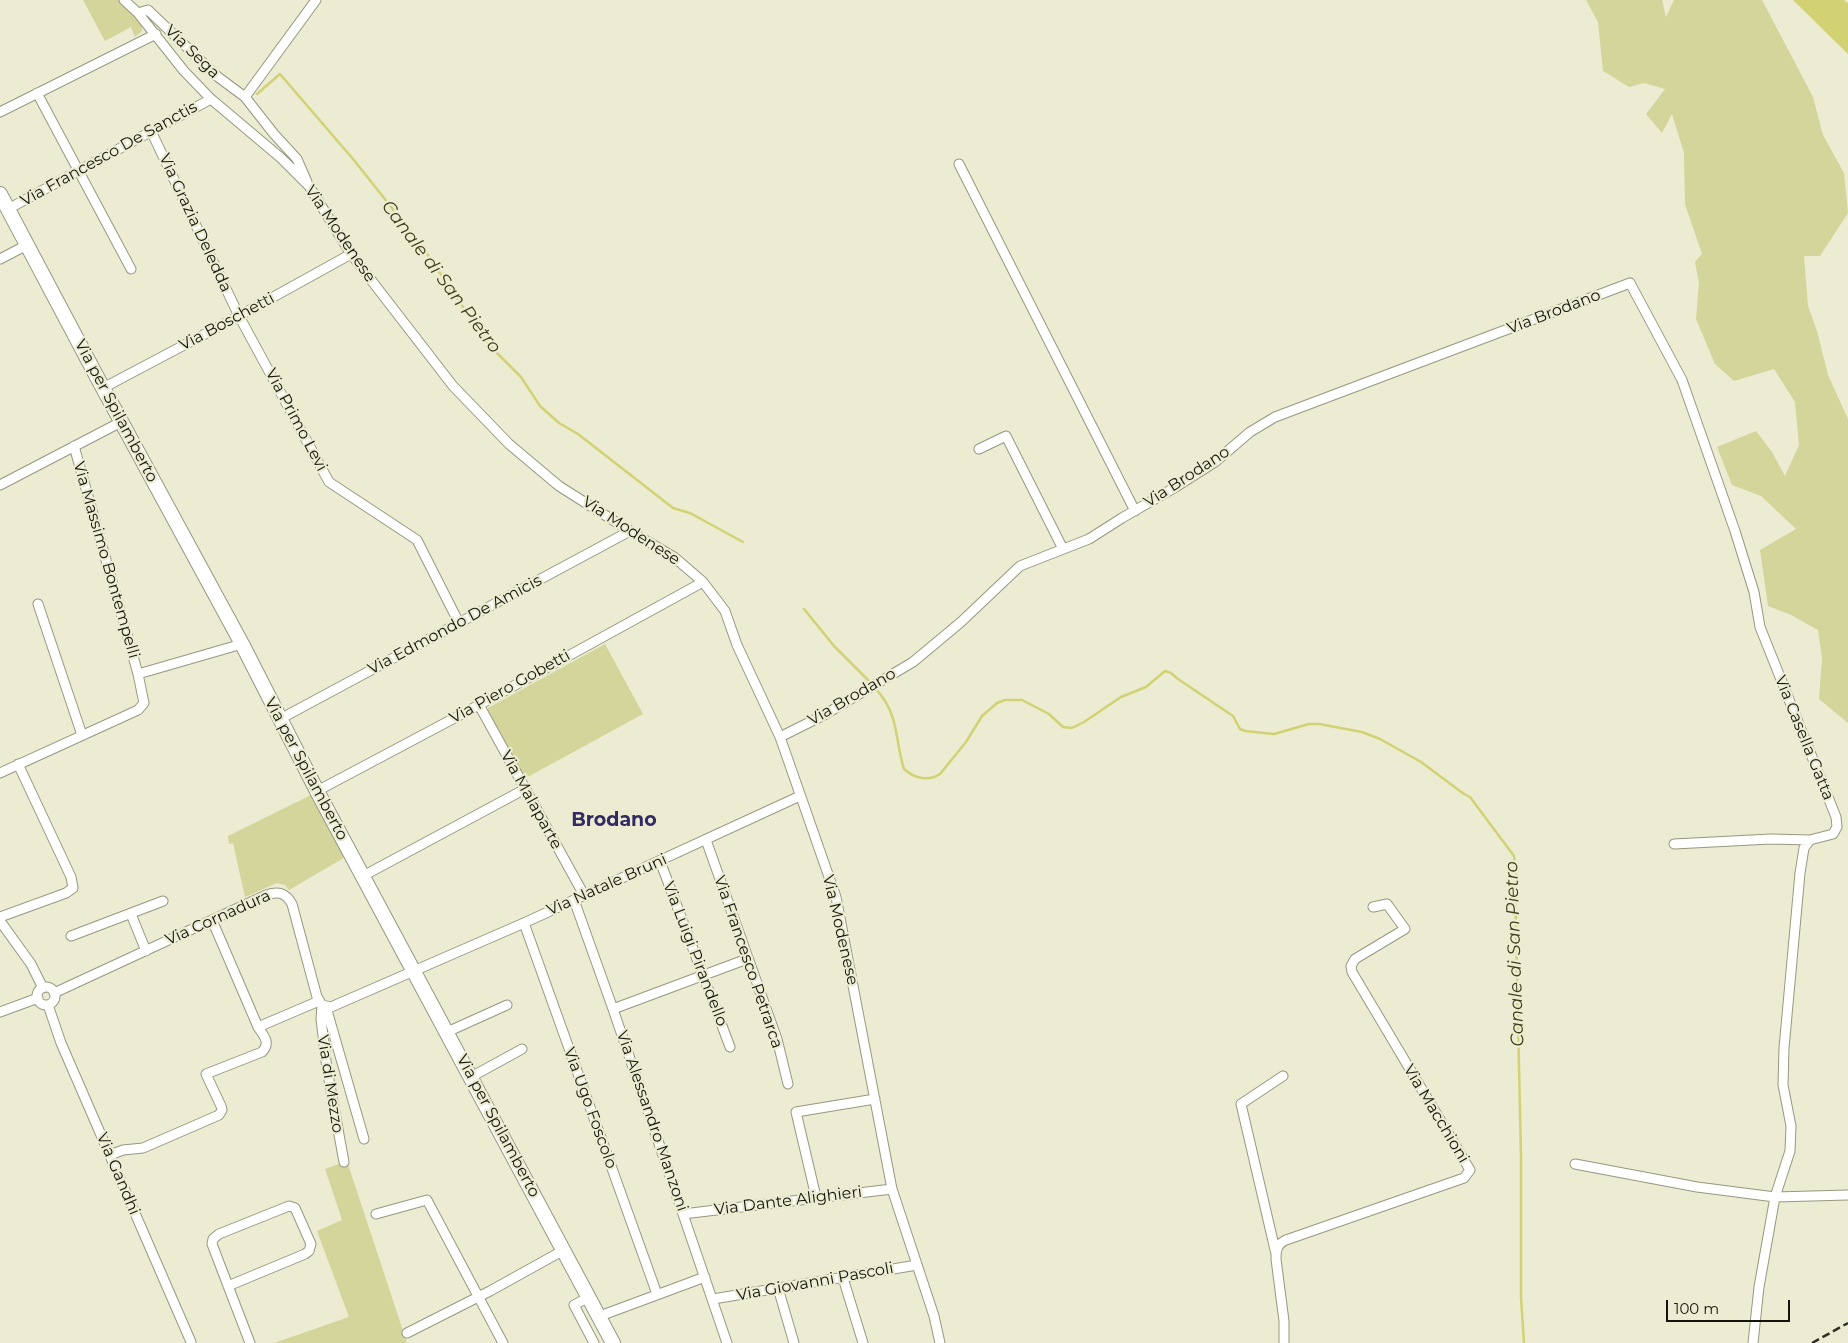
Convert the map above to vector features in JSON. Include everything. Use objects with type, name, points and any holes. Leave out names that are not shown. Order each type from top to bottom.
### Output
[{"type":"main road","name":"Via per Spilamberto","points":[[0,194],[242,644],[317,791],[614,1343]]},
{"type":"street","name":"Via Modenese","points":[[124,0],[138,13],[184,71],[210,99],[281,158],[309,186],[351,254],[453,386],[509,444],[559,486],[630,531],[674,556],[703,582],[725,612],[737,645],[780,737],[836,897],[892,1189],[934,1316],[940,1343]]},
{"type":"street","points":[[245,98],[316,0]]},
{"type":"street","name":"Via Sega","points":[[138,13],[148,10],[218,78],[245,98],[274,134],[298,159],[309,186]]},
{"type":"street","points":[[0,112],[156,34]]},
{"type":"street","points":[[37,93],[131,269]]},
{"type":"street","name":"Via Francesco De Sanctis","points":[[8,209],[210,99]]},
{"type":"street","name":"Via Grazia Deledda","points":[[151,131],[239,316]]},
{"type":"street","points":[[959,164],[1135,511]]},
{"type":"street","points":[[0,259],[27,245]]},
{"type":"street","name":"Via Boschetti","points":[[103,388],[351,254]]},
{"type":"street","name":"Via Brodano","points":[[780,737],[873,687],[913,662],[961,622],[1020,566],[1088,539],[1215,462],[1250,432],[1275,417],[1630,282]]},
{"type":"street","name":"Via Casella Gatta","points":[[1630,282],[1682,380],[1735,531],[1754,592],[1760,627],[1836,817],[1837,827],[1833,834],[1810,840]]},
{"type":"street","name":"Via Primo Levi","points":[[239,316],[328,482],[416,540],[459,623]]},
{"type":"street","points":[[0,485],[122,422]]},
{"type":"street","points":[[979,449],[1006,436],[1063,549]]},
{"type":"street","name":"Via Massimo Bontempelli","points":[[0,773],[138,710],[142,706],[144,698],[74,446]]},
{"type":"street","name":"Via Edmondo De Amicis","points":[[280,720],[630,531]]},
{"type":"street","name":"Via Piero Gobetti","points":[[317,791],[479,705],[703,582]]},
{"type":"street","points":[[38,604],[82,735]]},
{"type":"street","name":"Via Massimo Bontempelli","points":[[138,674],[242,644]]},
{"type":"street","name":"Via Malaparte","points":[[479,705],[584,895]]},
{"type":"street","points":[[0,917],[62,894],[70,890],[73,885],[71,876],[18,764]]},
{"type":"street","points":[[363,876],[525,789]]},
{"type":"street","name":"Via Natale Bruni","points":[[414,971],[524,923],[800,796]]},
{"type":"street","points":[[1674,844],[1771,839],[1810,840]]},
{"type":"street","name":"Via Francesco Petrarca","points":[[706,840],[777,1039],[788,1084]]},
{"type":"street","points":[[1753,1343],[1759,1286],[1775,1197],[1790,1151],[1791,1126],[1783,1085],[1784,1048],[1800,873],[1804,848],[1810,840]]},
{"type":"street","name":"Via Luigi Pirandello","points":[[660,861],[730,1047]]},
{"type":"street","name":"Via Cornadura","points":[[54,993],[266,895],[277,892],[285,895],[292,904],[323,1004]]},
{"type":"street","name":"Via Alessandro Manzoni","points":[[574,900],[727,1343]]},
{"type":"street","points":[[71,936],[163,901]]},
{"type":"street","name":"Via Macchioni","points":[[1276,1254],[1278,1245],[1286,1240],[1464,1178],[1470,1170],[1352,972],[1351,966],[1355,959],[1405,930],[1387,904],[1374,907]]},
{"type":"street","name":"Via Cornadura","points":[[131,914],[146,951]]},
{"type":"street","points":[[110,1155],[123,1150],[144,1148],[218,1115],[222,1110],[221,1106],[206,1074],[262,1052],[267,1046],[212,920]]},
{"type":"street","points":[[0,921],[31,964],[43,988]]},
{"type":"street","name":"Via Ugo Foscolo","points":[[524,923],[657,1294]]},
{"type":"street","points":[[613,1009],[748,959]]},
{"type":"street","points":[[258,1027],[323,1004],[343,1002],[414,971]]},
{"type":"street","points":[[43,988],[50,988],[54,993],[53,1001],[48,1005],[43,1004],[38,998],[38,992],[43,988]]},
{"type":"street","points":[[0,1012],[38,998]]},
{"type":"street","points":[[323,1004],[364,1139]]},
{"type":"street","name":"Via di Mezzo","points":[[323,1004],[321,1019],[327,1069],[344,1162]]},
{"type":"street","name":"Via Gandhi","points":[[48,1005],[61,1043],[192,1343]]},
{"type":"street","points":[[447,1032],[507,1005]]},
{"type":"street","points":[[471,1077],[522,1049]]},
{"type":"street","points":[[1283,1076],[1240,1104],[1276,1254],[1284,1343]]},
{"type":"street","points":[[816,1197],[796,1112],[875,1099]]},
{"type":"street","points":[[1575,1164],[1697,1186],[1775,1197],[1848,1195]]},
{"type":"street","name":"Via Dante Alighieri","points":[[683,1214],[892,1189]]},
{"type":"street","points":[[376,1214],[426,1200],[503,1343]]},
{"type":"street","points":[[228,1286],[309,1251],[311,1244],[296,1208],[289,1206],[215,1237],[212,1244],[228,1286],[250,1343]]},
{"type":"street","points":[[408,1333],[564,1250]]},
{"type":"street","name":"Via Giovanni Pascoli","points":[[712,1300],[917,1265]]},
{"type":"street","points":[[600,1316],[705,1277]]},
{"type":"street","points":[[843,1278],[863,1343]]},
{"type":"street","points":[[778,1288],[794,1343]]},
{"type":"street","points":[[589,1297],[574,1305],[594,1343]]},
{"type":"green space","points":[[83,0],[119,0],[142,23],[142,31],[135,37],[131,27],[105,41]]},
{"type":"green space","points":[[1586,0],[1662,0],[1666,17],[1674,0],[1762,0],[1813,97],[1823,135],[1844,173],[1848,213],[1820,256],[1804,256],[1808,306],[1817,331],[1828,375],[1848,419],[1848,723],[1819,699],[1822,658],[1818,630],[1791,615],[1768,606],[1760,550],[1796,529],[1761,496],[1732,485],[1717,447],[1756,431],[1772,452],[1785,476],[1799,445],[1795,402],[1774,369],[1734,381],[1715,364],[1696,319],[1699,283],[1695,262],[1702,254],[1685,204],[1684,153],[1672,114],[1662,133],[1646,114],[1665,89],[1644,83],[1629,87],[1603,71],[1598,22]]},
{"type":"green space","points":[[605,644],[643,714],[524,779],[488,708]]},
{"type":"green space","points":[[313,794],[347,856],[289,890],[285,885],[277,883],[245,897],[233,843],[229,844],[228,836]]},
{"type":"green space","points":[[347,1161],[407,1343],[274,1343],[349,1317],[317,1231],[342,1220],[325,1169]]},
{"type":"shaded area","points":[[1793,0],[1844,0],[1848,3],[1848,54]]},
{"type":"waterway","name":"Canale di San Pietro","points":[[257,94],[280,74],[353,159],[419,242],[488,344],[521,377],[540,406],[559,423],[578,434],[673,508],[690,513],[743,542]]},
{"type":"waterway","name":"Canale di San Pietro","points":[[804,609],[834,646],[869,681]]},
{"type":"waterway","name":"Canale di San Pietro","points":[[875,688],[883,698],[893,717],[904,769],[912,775],[921,778],[931,778],[940,774],[966,742],[982,716],[997,703],[1005,700],[1022,700],[1049,714],[1063,727],[1072,728],[1121,697],[1146,687],[1165,671],[1171,673],[1233,716],[1240,729],[1274,734],[1309,724],[1319,724],[1362,732],[1380,739],[1421,762],[1470,797],[1514,856],[1516,871],[1521,1157],[1521,1298],[1524,1343]]},
{"type":"railway","points":[[1812,1343],[1848,1323]]},
{"type":"district","name":"Brodano","points":[[614,820]]}]
